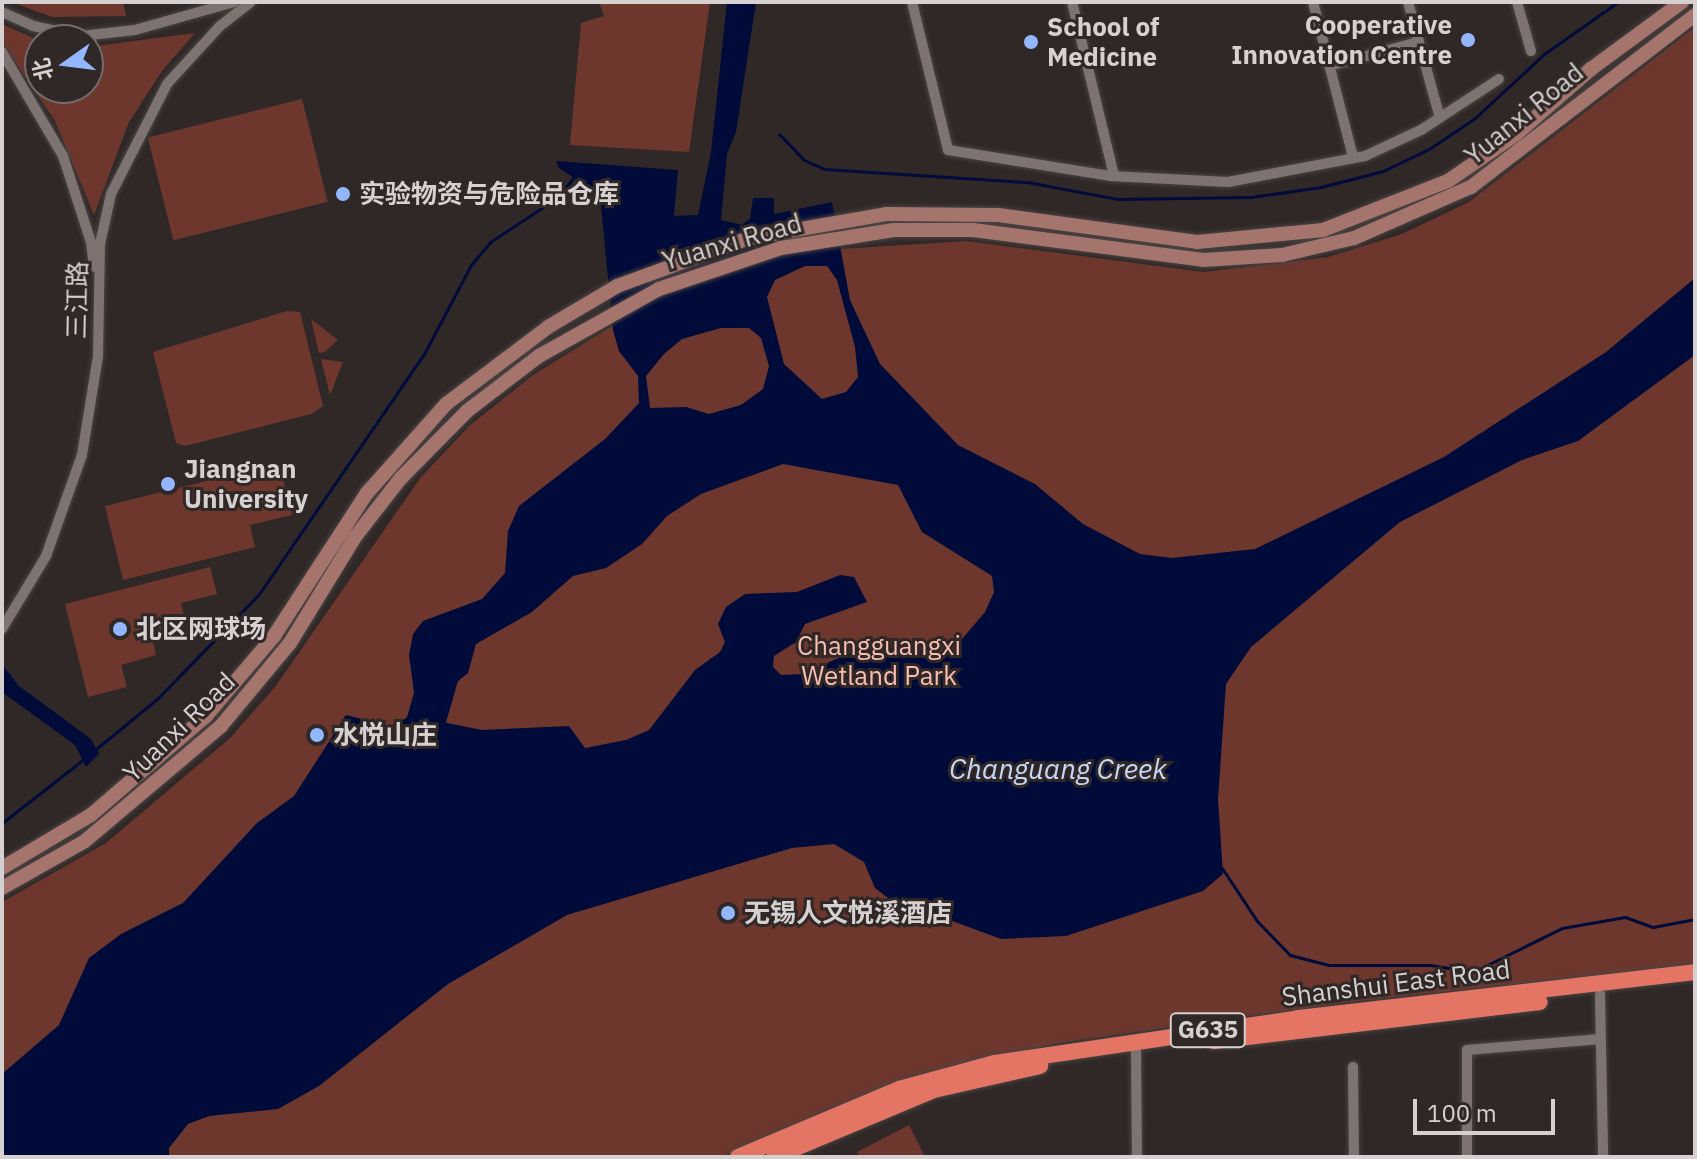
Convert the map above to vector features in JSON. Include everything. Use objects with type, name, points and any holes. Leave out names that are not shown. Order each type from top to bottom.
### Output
[{"type":"highway","name":"Shanshui East Road","points":[[738,1157],[899,1089],[995,1063],[1298,1018],[1695,972]]},
{"type":"highway","name":"Shanshui East Road","points":[[774,1157],[934,1090],[1136,1050],[1695,982]]},
{"type":"main road","name":"Yuanxi Road","points":[[2,868],[91,815],[183,738],[274,636],[350,516],[418,432],[475,380],[617,286],[736,243],[843,219],[949,211],[1197,242],[1323,230],[1406,201],[1459,174],[1682,2]]},
{"type":"main road","name":"Yuanxi Road","points":[[2,888],[85,841],[192,756],[290,643],[355,537],[401,478],[499,384],[584,328],[659,289],[730,263],[842,238],[894,230],[973,230],[1203,260],[1282,255],[1354,238],[1471,187],[1695,15]]},
{"type":"street","points":[[2,12],[55,33],[95,35],[135,30],[234,2]]},
{"type":"street","name":"三江路","points":[[2,629],[46,556],[82,455],[98,356],[100,244],[111,194],[144,122],[193,53],[251,2]]},
{"type":"street","points":[[912,2],[948,150],[967,157],[1180,184],[1285,176],[1365,156],[1440,118],[1499,79]]},
{"type":"street","points":[[1072,2],[1114,175]]},
{"type":"street","points":[[1313,2],[1353,157]]},
{"type":"street","points":[[1408,2],[1440,118]]},
{"type":"street","points":[[1517,2],[1531,51]]},
{"type":"street","points":[[1329,66],[1418,42]]},
{"type":"street","points":[[2,52],[63,156],[91,242],[97,297]]},
{"type":"street","points":[[1600,994],[1603,1157]]},
{"type":"street","points":[[1467,1157],[1467,1050],[1601,1039]]},
{"type":"street","points":[[1136,1050],[1137,1157]]},
{"type":"street","points":[[1353,1067],[1354,1157]]},
{"type":"green space","points":[[12,2],[123,2],[126,16],[52,17]]},
{"type":"green space","points":[[599,2],[710,2],[689,152],[570,145],[581,23],[604,16]]},
{"type":"green space","points":[[2,24],[24,34],[24,75],[2,43]]},
{"type":"green space","name":"Changguangxi Wetland Park","points":[[1695,27],[1695,965],[1350,1002],[1065,1042],[957,1064],[877,1091],[721,1157],[2,1157],[2,902],[106,843],[230,738],[275,687],[421,477],[469,426],[533,375],[612,326],[775,262],[840,249],[967,241],[1204,272],[1328,257],[1402,234],[1469,202]]},
{"type":"green space","points":[[195,33],[162,71],[129,122],[94,215],[55,121],[43,104],[104,104],[104,45]]},
{"type":"green space","points":[[302,99],[328,202],[173,240],[148,137]]},
{"type":"green space","points":[[287,311],[300,312],[323,406],[311,414],[185,446],[176,443],[153,352]]},
{"type":"green space","points":[[311,319],[338,340],[325,352],[319,353]]},
{"type":"green space","points":[[321,359],[343,362],[330,395]]},
{"type":"green space","points":[[279,463],[292,515],[250,525],[255,547],[123,580],[105,506]]},
{"type":"green space","name":"北区网球场","points":[[210,567],[217,594],[181,603],[186,625],[151,634],[156,655],[121,665],[127,687],[88,697],[65,604]]},
{"type":"green space","points":[[909,1125],[925,1157],[859,1157],[857,1152]]},
{"type":"water","name":"Changuang Creek","points":[[727,2],[756,2],[736,132],[727,154],[721,220],[742,225],[750,219],[753,198],[774,198],[774,214],[832,202],[850,300],[880,364],[958,445],[1035,484],[1083,524],[1140,554],[1172,558],[1255,549],[1444,457],[1606,352],[1695,278],[1695,355],[1578,441],[1522,460],[1400,522],[1251,647],[1226,684],[1218,799],[1223,874],[1203,891],[1066,936],[1001,939],[928,912],[905,911],[875,888],[864,862],[834,844],[792,848],[567,915],[448,984],[319,1086],[278,1109],[209,1116],[188,1124],[169,1148],[169,1157],[2,1157],[2,1074],[59,1025],[89,958],[121,934],[183,903],[257,823],[294,796],[346,715],[394,727],[407,717],[414,693],[409,655],[413,634],[423,621],[482,599],[505,573],[508,531],[519,506],[605,439],[639,403],[638,376],[619,351],[613,330],[600,195],[559,168],[556,161],[678,170],[674,216],[698,215],[711,152]],"holes":[[[805,266],[827,266],[837,280],[855,347],[858,377],[846,392],[822,399],[784,364],[767,297],[775,280]],[[721,328],[749,328],[761,338],[769,366],[763,389],[741,405],[709,414],[686,407],[650,408],[646,376],[664,354],[682,339]],[[783,464],[898,485],[922,532],[992,576],[994,592],[985,612],[951,652],[867,646],[801,674],[781,675],[773,667],[774,656],[796,642],[805,624],[867,602],[854,577],[840,575],[797,592],[745,594],[726,607],[718,624],[725,642],[720,652],[695,670],[649,730],[626,740],[585,748],[569,726],[482,730],[447,723],[436,709],[440,696],[468,673],[476,644],[532,612],[573,576],[606,568],[642,544],[667,516],[701,494]]]},
{"type":"water","points":[[2,664],[19,686],[91,739],[99,754],[86,767],[75,745],[2,692]]},
{"type":"waterway","points":[[779,134],[804,160],[824,169],[1027,182],[1118,199],[1251,197],[1321,187],[1383,171],[1429,149],[1475,118],[1544,54],[1618,2]]},
{"type":"waterway","points":[[96,749],[158,698],[259,594],[424,354],[471,265],[490,242],[557,198],[573,178]]},
{"type":"waterway","points":[[434,735],[453,669]]},
{"type":"waterway","points":[[2,823],[84,759]]},
{"type":"waterway","points":[[1222,868],[1257,921],[1290,955],[1329,965],[1430,965],[1473,972],[1562,928],[1625,917],[1653,927],[1695,919]]},
{"type":"place","name":"Cooperative Innovation Centre","points":[[1468,40]]},
{"type":"place","name":"School of Medicine","points":[[1031,42]]},
{"type":"place","name":"实验物资与危险品仓库","points":[[343,194]]},
{"type":"place","name":"Jiangnan University","points":[[168,484]]},
{"type":"place","name":"北区网球场","points":[[120,629]]},
{"type":"place","name":"水悦山庄","points":[[317,735]]},
{"type":"place","name":"无锡人文悦溪酒店","points":[[728,913]]}]
